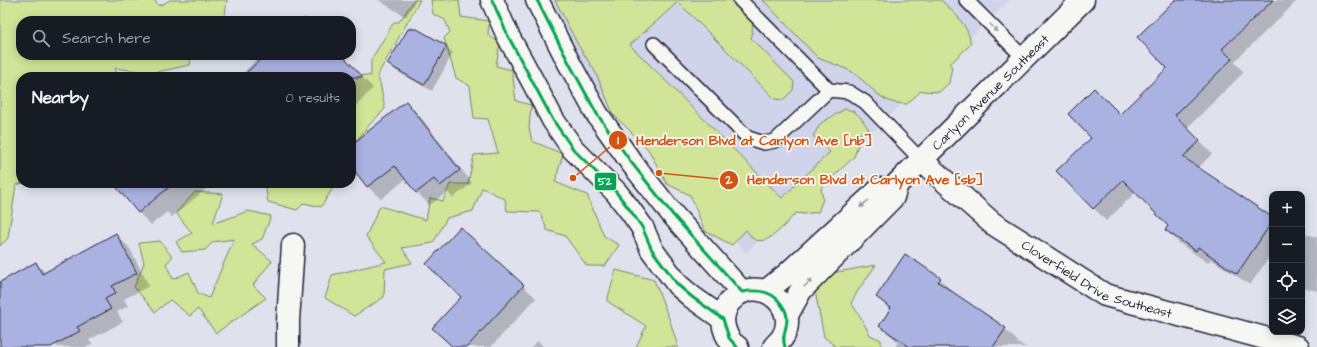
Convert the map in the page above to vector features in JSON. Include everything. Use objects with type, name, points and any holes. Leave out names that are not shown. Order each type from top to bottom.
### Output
[{"type":"street","points":[[492,0],[508,36],[553,120],[573,149],[616,192],[630,210],[642,227],[652,250],[678,285],[692,298],[723,319]]},
{"type":"street","points":[[537,0],[568,63],[597,114],[627,156],[674,215],[742,292]]},
{"type":"street","name":"Carlyon Avenue Southeast","points":[[766,291],[786,275],[882,188],[897,184],[1083,0]]},
{"type":"street","name":"Cloverfield Drive Southeast","points":[[922,160],[992,223],[1105,295],[1298,347]]},
{"type":"street","name":"Carlyon Avenue Southeast","points":[[786,315],[801,290],[893,197],[897,184]]},
{"type":"street","points":[[288,347],[288,321],[293,245]]},
{"type":"street","points":[[737,347],[733,345],[726,334],[723,319],[724,311],[731,300],[742,292],[753,289],[766,291],[775,297],[783,306],[786,315],[786,326],[780,344]]},
{"type":"lane","points":[[740,0],[828,90],[850,92],[865,102],[922,160]]},
{"type":"lane","points":[[966,0],[1024,58]]},
{"type":"lane","points":[[654,44],[748,138],[764,143],[775,141],[828,90]]},
{"type":"shaded area","points":[[551,0],[1010,0],[746,253],[589,81]]},
{"type":"green space","points":[[0,0],[154,0],[159,6],[170,0],[227,0],[225,16],[16,16],[16,60],[190,60],[190,65],[157,72],[115,68],[116,72],[16,72],[16,185],[8,238],[0,246]]},
{"type":"green space","points":[[414,0],[420,0],[377,76],[380,83],[385,109],[356,140],[356,80],[361,75],[371,76],[371,60],[394,22],[399,22]]},
{"type":"green space","points":[[431,0],[459,0],[461,17],[489,21],[488,35],[500,43],[496,66],[512,70],[516,101],[531,105],[529,128],[532,141],[563,154],[555,182],[587,195],[604,236],[619,245],[605,266],[587,266],[565,236],[547,230],[540,212],[507,211],[505,199],[482,188],[473,211],[447,218],[433,243],[402,248],[412,263],[385,269],[384,297],[354,316],[325,298],[332,275],[386,262],[366,236],[380,206],[426,220],[430,198],[443,201],[450,184],[468,184],[474,155],[498,153],[488,119],[474,118],[470,86],[456,78],[444,38],[450,32],[445,20],[433,14]]},
{"type":"green space","points":[[555,0],[749,0],[753,6],[751,38],[794,82],[793,90],[783,100],[775,99],[678,2],[630,45],[782,198],[830,152],[813,136],[821,123],[845,109],[856,113],[869,130],[858,134],[859,142],[854,157],[821,188],[823,199],[818,212],[804,214],[796,213],[782,228],[770,238],[764,240],[752,238],[746,230],[732,245],[705,231],[690,195],[667,184],[648,149],[613,114],[596,73],[578,45]]},
{"type":"green space","points":[[763,0],[941,0],[964,25],[971,44],[950,64],[952,67],[949,83],[939,92],[922,90],[907,104],[901,104],[886,100],[852,72],[818,58]]},
{"type":"green space","points":[[266,188],[333,188],[321,207],[304,203],[297,210],[268,202]]},
{"type":"green space","points":[[195,192],[223,194],[213,223],[248,211],[271,216],[262,239],[252,244],[272,261],[253,285],[266,298],[216,333],[198,309],[190,316],[170,300],[155,312],[134,287],[144,263],[139,243],[160,241],[172,257],[166,264],[173,279],[189,272],[198,293],[209,298],[234,239],[213,242],[205,250],[182,252],[176,242],[192,233],[176,213]]},
{"type":"green space","points":[[876,265],[851,303],[870,335],[881,340],[881,347],[836,347],[824,337],[815,291],[832,273]]},
{"type":"green space","points":[[616,270],[654,280],[670,321],[678,347],[636,347],[646,326],[607,301]]},
{"type":"building","points":[[1175,0],[1273,0],[1222,49],[1232,59],[1175,115],[1200,141],[1183,157],[1269,215],[1269,226],[1237,274],[1198,247],[1196,251],[1165,230],[1168,226],[1123,180],[1093,209],[1056,171],[1091,138],[1068,114],[1094,88],[1120,114],[1167,68],[1137,37]]},
{"type":"building","points":[[408,29],[417,29],[447,46],[424,85],[387,64]]},
{"type":"building","points":[[260,60],[347,60],[363,77],[356,77],[356,72],[247,72]]},
{"type":"building","points":[[406,101],[460,170],[440,186],[434,179],[416,193],[395,166],[367,187],[356,173],[356,141]]},
{"type":"building","points":[[117,188],[168,188],[138,213]]},
{"type":"building","points":[[460,227],[524,285],[467,347],[453,347],[432,328],[461,297],[426,264]]},
{"type":"building","points":[[116,233],[137,273],[112,286],[116,293],[105,299],[111,309],[77,327],[80,331],[51,347],[0,347],[0,282],[36,262],[42,274]]},
{"type":"building","points":[[905,254],[941,278],[938,282],[1006,328],[993,347],[910,347],[879,326],[891,308],[876,297]]},
{"type":"transit line","name":"52","points":[[492,0],[508,36],[553,120],[573,149],[616,192],[630,210],[642,227],[652,250],[678,285],[723,319],[729,338],[737,347]]},
{"type":"transit line","name":"52","points":[[537,0],[597,114],[631,162],[673,215],[742,292],[760,291],[771,294],[785,310],[787,316],[784,336],[785,347]]},
{"type":"place","name":"Henderson Blvd at Carlyon Ave [sb]","points":[[659,173]]},
{"type":"place","name":"Henderson Blvd at Carlyon Ave [nb]","points":[[573,178]]}]
